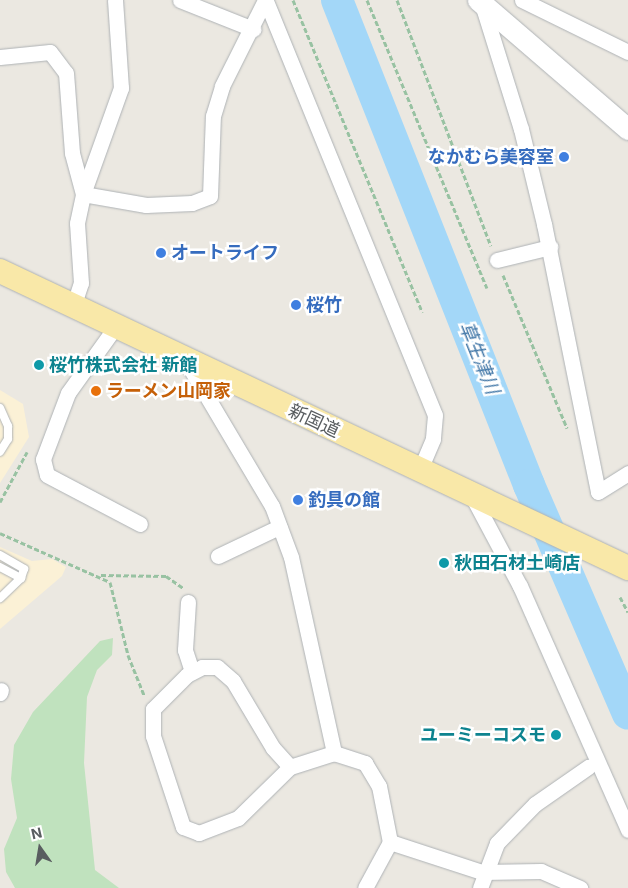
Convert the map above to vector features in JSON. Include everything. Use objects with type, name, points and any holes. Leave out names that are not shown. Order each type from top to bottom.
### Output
[{"type":"main road","name":"新国道","points":[[0,271],[74,304],[187,363],[470,492],[628,568]]},
{"type":"street","points":[[74,304],[81,283],[77,223],[83,194],[121,88],[115,0]]},
{"type":"street","points":[[180,0],[253,29]]},
{"type":"street","points":[[522,0],[628,52]]},
{"type":"street","points":[[83,194],[146,205],[192,202],[210,196],[213,116],[222,86],[253,29],[265,1]]},
{"type":"street","points":[[265,1],[435,414],[433,440],[420,469]]},
{"type":"street","points":[[480,1],[628,129]]},
{"type":"street","points":[[480,1],[521,129],[550,247],[598,492],[628,473]]},
{"type":"street","points":[[0,57],[50,52],[66,73],[72,153],[83,194]]},
{"type":"street","points":[[497,260],[550,247]]},
{"type":"street","points":[[116,326],[68,393],[43,460],[47,475],[140,524]]},
{"type":"street","points":[[187,363],[272,506],[291,557],[334,753]]},
{"type":"street","points":[[470,492],[520,586],[628,830]]},
{"type":"street","points":[[218,556],[279,527]]},
{"type":"street","points":[[188,602],[185,650],[192,672]]},
{"type":"street","points":[[290,767],[273,748],[233,681],[217,667],[202,666],[192,672],[156,706],[151,721],[153,736],[183,828],[199,833],[238,818],[290,767],[334,753],[365,763],[379,786],[390,842],[365,888]]},
{"type":"street","points":[[480,888],[489,871],[497,843],[536,804],[588,768]]},
{"type":"street","points":[[390,842],[448,864],[489,871],[541,871],[580,888]]},
{"type":"lane","points":[[0,408],[8,426],[0,452]]},
{"type":"lane","points":[[0,555],[21,564],[21,578],[0,597]]},
{"type":"lane","points":[[0,567],[21,578]]},
{"type":"path","points":[[293,0],[422,312]]},
{"type":"path","points":[[367,0],[487,288]]},
{"type":"path","points":[[0,502],[30,446]]},
{"type":"path","points":[[0,533],[100,575],[110,582],[137,683],[156,706]]},
{"type":"path","points":[[100,575],[166,576],[183,589],[188,602]]},
{"type":"path","points":[[620,597],[628,612]]},
{"type":"shaded area","points":[[0,390],[23,404],[29,437],[0,483]]},
{"type":"shaded area","points":[[0,547],[32,561],[52,559],[66,567],[62,576],[0,629]]},
{"type":"green space","points":[[113,638],[112,655],[97,670],[87,697],[84,763],[95,870],[119,888],[15,888],[6,872],[4,849],[17,818],[11,779],[14,745],[33,712],[100,641]]},
{"type":"waterway","name":"草生津川","points":[[337,0],[529,485],[628,714]]},
{"type":"place","name":"なかむら美容室","points":[[564,157]]},
{"type":"place","name":"オートライフ","points":[[161,253]]},
{"type":"place","name":"桜竹","points":[[296,305]]},
{"type":"place","name":"桜竹株式会社 新館","points":[[39,365]]},
{"type":"place","name":"ラーメン山岡家","points":[[96,391]]},
{"type":"place","name":"釣具の館","points":[[298,500]]},
{"type":"place","name":"秋田石材土崎店","points":[[444,563]]},
{"type":"place","name":"ユーミーコスモ","points":[[556,735]]}]
